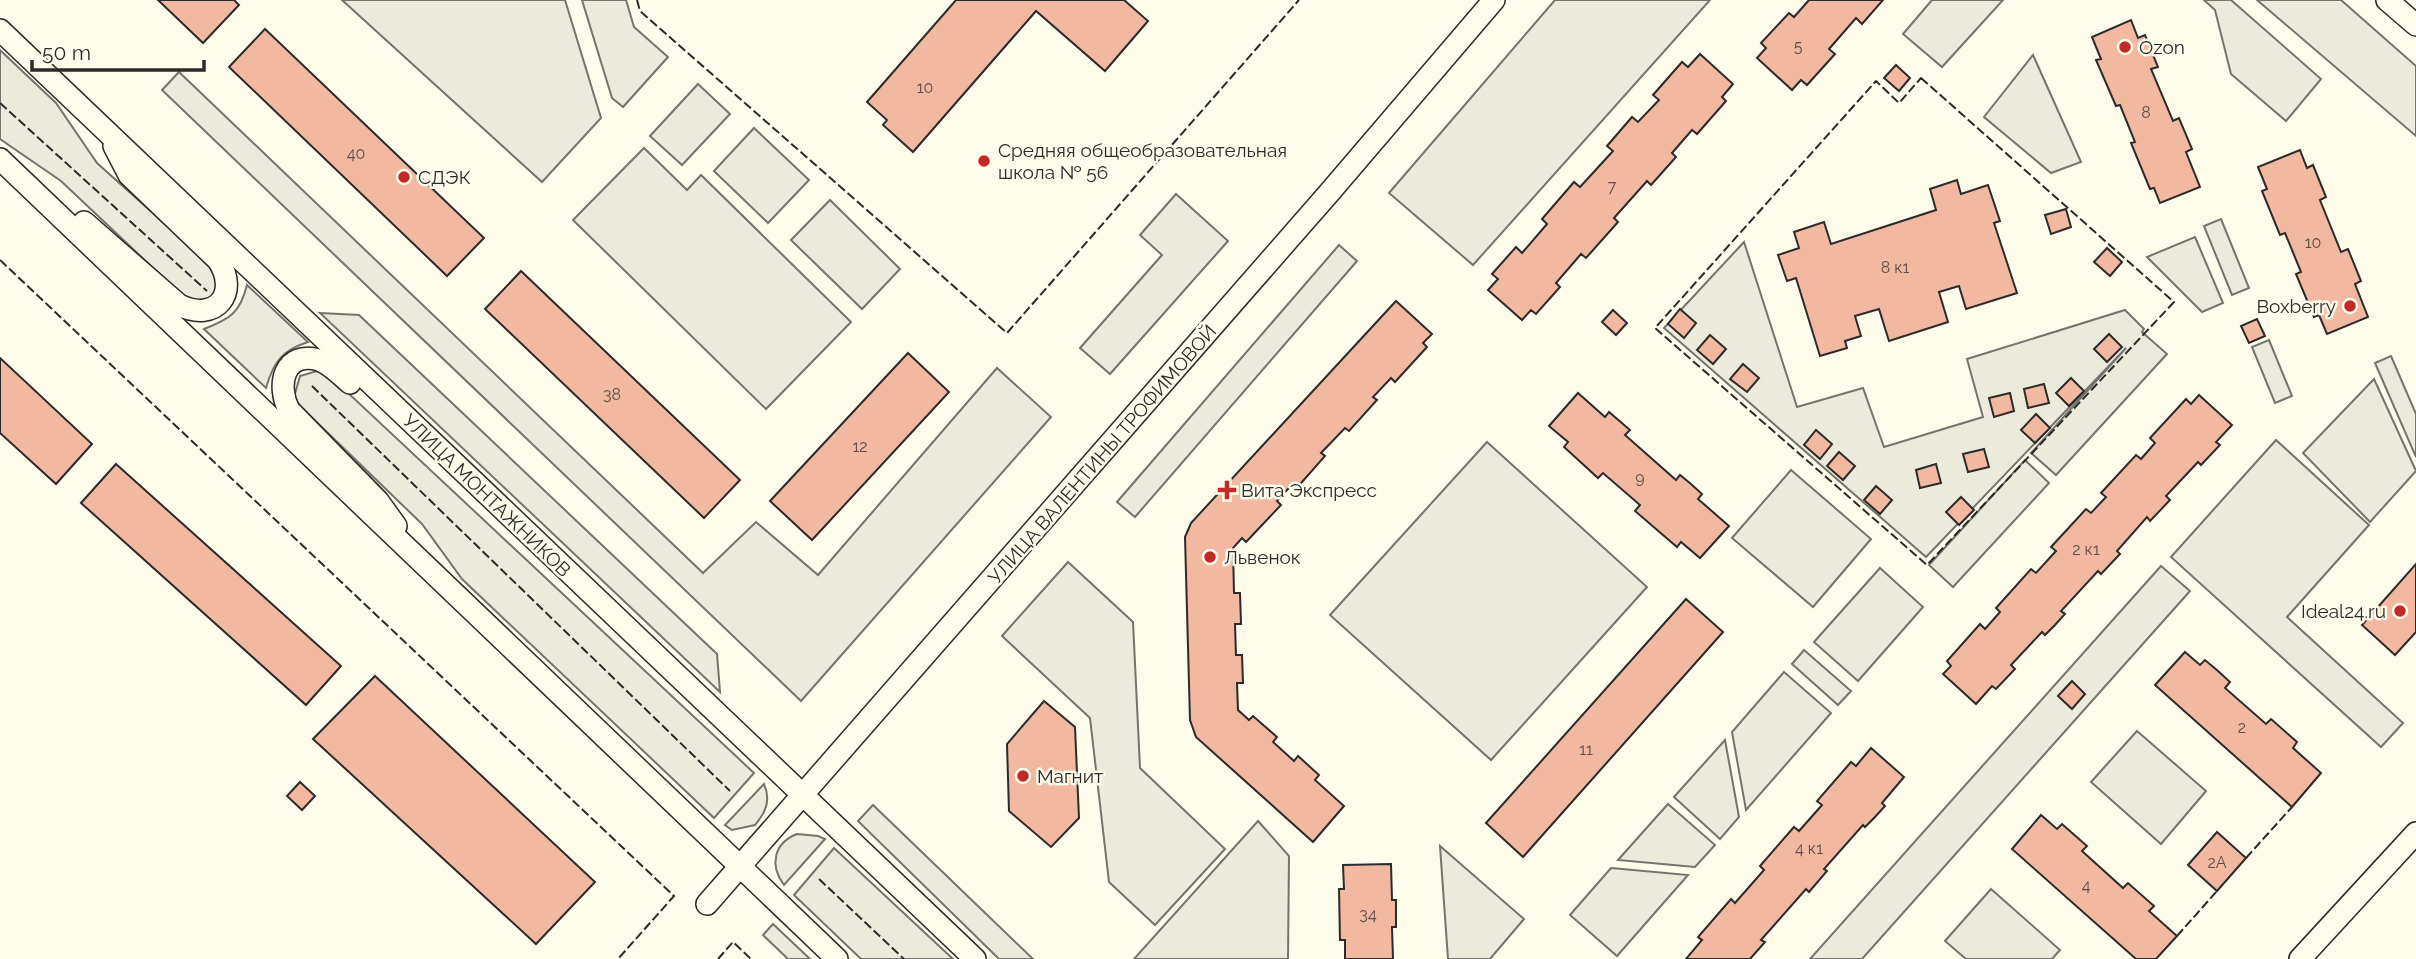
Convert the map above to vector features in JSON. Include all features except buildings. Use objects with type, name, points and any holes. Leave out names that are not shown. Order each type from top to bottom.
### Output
[{"type":"street","name":"УЛИЦА ВАЛЕНТИНЫ ТРОФИМОВОЙ","points":[[707,904],[1329,193],[1494,0]]},
{"type":"street","points":[[2387,0],[2416,25]]},
{"type":"street","name":"УЛИЦА МОНТАЖНИКОВ","points":[[0,30],[975,959]]},
{"type":"street","points":[[40,197],[91,226],[179,305],[192,311],[216,307],[224,298],[228,285],[226,272],[218,260],[129,175],[105,130]]},
{"type":"street","points":[[0,159],[836,959]]},
{"type":"street","points":[[422,563],[378,500],[289,410],[283,398],[281,383],[286,371],[295,362],[306,359],[318,360],[330,366],[400,429],[448,459]]},
{"type":"street","points":[[2300,959],[2416,833]]},
{"type":"shaded area","points":[[342,0],[565,0],[601,118],[542,182]]},
{"type":"shaded area","points":[[582,0],[626,0],[634,27],[668,57],[623,107],[612,98]]},
{"type":"shaded area","points":[[1555,0],[1710,0],[1473,265],[1389,193]]},
{"type":"shaded area","points":[[1932,0],[2003,0],[1942,67],[1903,34]]},
{"type":"shaded area","points":[[2204,0],[2231,0],[2321,79],[2286,121],[2231,74],[2215,10]]},
{"type":"shaded area","points":[[2257,0],[2341,0],[2416,66],[2416,136]]},
{"type":"shaded area","points":[[0,50],[56,103],[97,163],[212,266],[219,278],[214,297],[206,301],[186,299],[61,181],[0,139]]},
{"type":"shaded area","points":[[2033,55],[2081,162],[2051,173],[1984,117]]},
{"type":"shaded area","points":[[179,72],[703,573],[756,522],[818,575],[997,368],[1051,417],[801,701],[162,90]]},
{"type":"shaded area","points":[[698,84],[730,114],[682,165],[650,136]]},
{"type":"shaded area","points":[[754,128],[809,180],[768,223],[714,171]]},
{"type":"shaded area","points":[[644,148],[687,190],[701,175],[851,322],[766,409],[573,220]]},
{"type":"shaded area","points":[[1176,194],[1228,241],[1110,374],[1080,348],[1162,255],[1140,235]]},
{"type":"shaded area","points":[[830,200],[900,269],[862,309],[791,240]]},
{"type":"shaded area","points":[[2221,219],[2249,288],[2232,295],[2204,226]]},
{"type":"shaded area","points":[[2195,237],[2223,303],[2202,312],[2147,257]]},
{"type":"shaded area","points":[[1744,242],[1797,407],[1863,388],[1884,447],[1983,417],[1967,359],[2125,310],[2144,329],[2142,332],[2167,354],[2056,475],[2031,453],[2126,348],[1926,557],[1664,328]]},
{"type":"shaded area","points":[[1339,245],[1357,261],[1135,517],[1117,502]]},
{"type":"shaded area","points":[[247,285],[308,342],[285,353],[272,371],[266,388],[204,329],[233,314]]},
{"type":"shaded area","points":[[320,313],[359,315],[717,654],[720,692]]},
{"type":"shaded area","points":[[2269,340],[2292,396],[2275,403],[2252,347]]},
{"type":"shaded area","points":[[2391,356],[2416,414],[2416,457],[2375,363]]},
{"type":"shaded area","points":[[317,371],[330,376],[754,773],[714,818],[462,579],[422,524],[300,406],[294,397],[300,376]]},
{"type":"shaded area","points":[[2374,379],[2416,471],[2370,522],[2303,453]]},
{"type":"shaded area","points":[[2276,440],[2369,525],[2287,617],[2403,723],[2381,747],[2171,557]]},
{"type":"shaded area","points":[[1487,442],[1647,587],[1491,760],[1330,615]]},
{"type":"shaded area","points":[[2025,460],[2049,483],[1953,587],[1929,565]]},
{"type":"shaded area","points":[[1791,470],[1871,539],[1813,607],[1732,538]]},
{"type":"shaded area","points":[[1068,562],[1133,622],[1140,768],[1225,849],[1155,925],[1109,882],[1090,718],[1002,636]]},
{"type":"shaded area","points":[[2161,566],[2190,591],[1862,959],[1810,959]]},
{"type":"shaded area","points":[[1880,568],[1923,607],[1858,681],[1814,642]]},
{"type":"shaded area","points":[[1804,650],[1851,691],[1838,705],[1792,664]]},
{"type":"shaded area","points":[[1784,672],[1831,713],[1746,810],[1732,732]]},
{"type":"shaded area","points":[[2137,731],[2206,791],[2161,844],[2091,782]]},
{"type":"shaded area","points":[[1725,740],[1739,817],[1720,839],[1674,797]]},
{"type":"shaded area","points":[[764,784],[766,806],[755,825],[732,830],[725,825]]},
{"type":"shaded area","points":[[1668,804],[1715,845],[1695,867],[1618,860]]},
{"type":"shaded area","points":[[873,805],[1033,959],[999,959],[858,821]]},
{"type":"shaded area","points":[[1258,821],[1289,856],[1288,959],[1134,959]]},
{"type":"shaded area","points":[[797,834],[825,839],[784,885],[776,870],[776,855],[783,843]]},
{"type":"shaded area","points":[[1440,846],[1524,919],[1490,959],[1448,959]]},
{"type":"shaded area","points":[[834,848],[953,959],[861,959],[794,895]]},
{"type":"shaded area","points":[[1611,868],[1688,875],[1617,956],[1570,915]]},
{"type":"shaded area","points":[[1991,889],[2060,950],[2052,959],[1966,959],[1945,941]]},
{"type":"shaded area","points":[[773,924],[810,959],[788,959],[763,935]]},
{"type":"fence","points":[[637,0],[640,11],[1007,333],[1299,0]]},
{"type":"fence","points":[[1921,78],[2174,302],[1927,565],[1655,328],[1876,81],[1899,103],[1921,78]]},
{"type":"fence","points":[[0,103],[207,291]]},
{"type":"fence","points":[[0,260],[674,896],[618,959]]},
{"type":"fence","points":[[312,386],[730,791]]},
{"type":"fence","points":[[2246,858],[2292,807]]},
{"type":"fence","points":[[819,879],[904,959]]},
{"type":"fence","points":[[2177,936],[2217,891]]},
{"type":"fence","points":[[718,959],[733,942],[751,959]]},
{"type":"place","name":"Ozon","points":[[2125,47]]},
{"type":"place","name":"Средняя общеобразовательная школа № 56","points":[[984,161]]},
{"type":"place","name":"СДЭК","points":[[404,177]]},
{"type":"place","name":"Boxberry","points":[[2350,306]]},
{"type":"place","name":"Вита Экспресс","points":[[1227,490]]},
{"type":"place","name":"Львенок","points":[[1210,557]]},
{"type":"place","name":"Ideal24.ru","points":[[2400,611]]},
{"type":"place","name":"Магнит","points":[[1023,776]]}]
